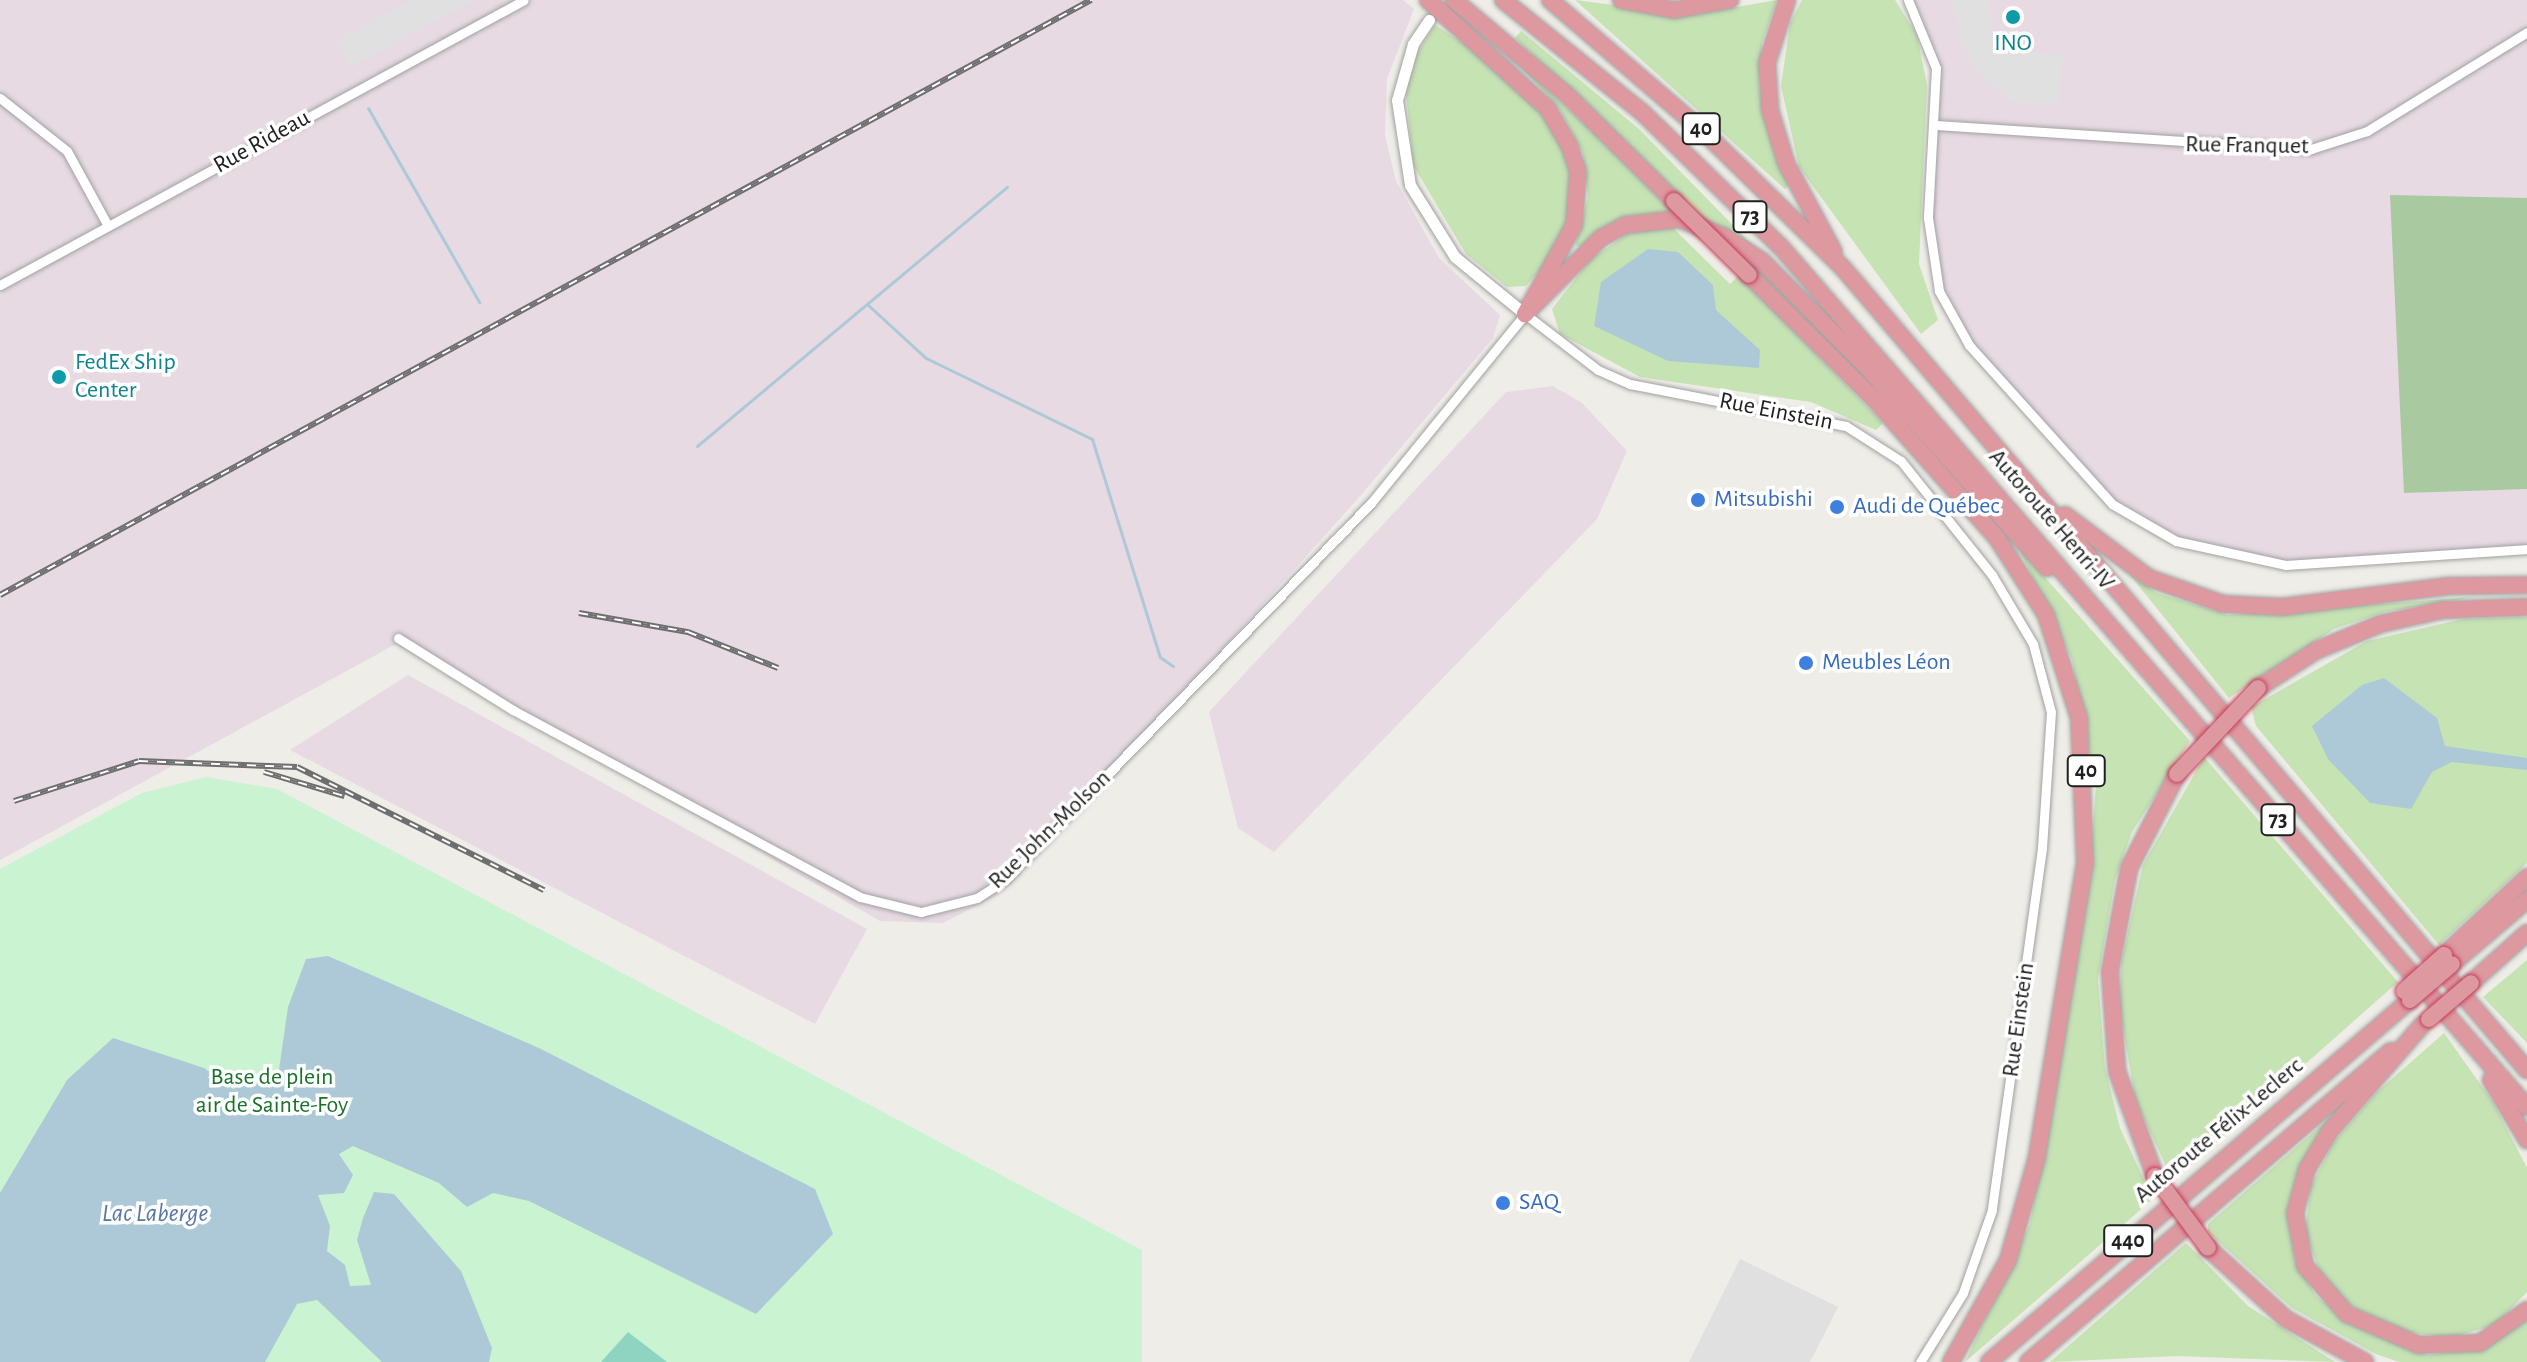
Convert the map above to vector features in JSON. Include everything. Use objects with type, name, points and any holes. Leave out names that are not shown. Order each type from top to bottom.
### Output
[{"type":"highway","points":[[1428,0],[1548,109],[1570,147],[1578,172],[1574,225],[1525,314]]},
{"type":"highway","name":"40","points":[[1454,0],[1567,95],[1873,398],[1997,538],[2046,615],[2079,718],[2085,863],[2036,1161],[2008,1260],[1951,1362]]},
{"type":"highway","name":"Autoroute Henri-IV","points":[[1503,0],[1643,113],[1781,247],[2527,1107]]},
{"type":"highway","name":"Autoroute Henri-IV","points":[[1550,0],[1703,131],[1843,268],[2527,1070]]},
{"type":"highway","points":[[1621,0],[1675,10],[1730,0]]},
{"type":"highway","points":[[1787,0],[1767,63],[1772,122],[1786,163],[1843,268]]},
{"type":"highway","points":[[1525,314],[1601,238],[1625,225],[1680,219],[1725,237],[1762,261],[1864,364],[2172,697]]},
{"type":"highway","points":[[2029,485],[2136,571],[2209,601],[2282,607],[2449,586],[2527,585]]},
{"type":"highway","points":[[2365,1362],[2286,1319],[2208,1248],[2155,1176],[2117,1071],[2110,971],[2129,868],[2177,774],[2258,688],[2317,650],[2380,624],[2442,610],[2527,607]]},
{"type":"highway","points":[[2448,960],[2527,877]]},
{"type":"highway","name":"440","points":[[2448,960],[2527,900]]},
{"type":"highway","points":[[2527,933],[2426,1022],[2330,1131],[2307,1169],[2295,1213],[2305,1266],[2347,1314],[2419,1345],[2480,1343],[2527,1310]]},
{"type":"highway","points":[[2477,977],[2527,944]]},
{"type":"highway","name":"Autoroute Félix-Leclerc","points":[[1989,1362],[2448,960]]},
{"type":"highway","points":[[2481,1017],[2527,1059]]},
{"type":"highway","name":"Autoroute Félix-Leclerc","points":[[2028,1362],[2426,1022]]},
{"type":"highway","points":[[2463,1035],[2527,1140]]},
{"type":"street","name":"Rue Rideau","points":[[0,285],[524,0]]},
{"type":"street","points":[[1908,0],[1936,68],[1930,254],[1952,320],[2069,463],[2112,504],[2176,541],[2286,565],[2527,549]]},
{"type":"street","name":"Rue Einstein","points":[[1429,20],[1413,44],[1397,100],[1410,185],[1455,257],[1598,370],[1630,384],[1815,415],[1876,444],[1901,461],[1957,528],[2038,655],[2051,712],[2049,789],[1996,1187],[1971,1277],[1920,1362]]},
{"type":"street","name":"Rue Franquet","points":[[1936,125],[2311,149],[2367,131],[2527,32]]},
{"type":"street","points":[[0,98],[67,151],[108,226]]},
{"type":"street","name":"Rue John-Molson","points":[[398,638],[526,718],[860,897],[921,912],[952,906],[1005,880],[1371,503],[1525,314]]},
{"type":"shaded area","points":[[0,0],[1403,0],[1414,9],[1387,79],[1385,135],[1396,181],[1439,258],[1500,315],[1493,338],[1356,501],[1002,893],[943,923],[880,921],[396,644],[0,860]]},
{"type":"shaded area","points":[[412,0],[474,0],[351,67],[336,41]]},
{"type":"shaded area","points":[[1910,0],[2527,0],[2527,549],[2286,565],[2176,541],[2112,504],[1952,320],[1930,254],[1936,68]]},
{"type":"shaded area","points":[[1952,0],[1988,0],[1993,34],[2004,30],[2025,50],[2063,55],[2058,106],[2014,102],[1983,80],[1962,45]]},
{"type":"shaded area","points":[[1553,386],[1582,403],[1627,451],[1597,519],[1274,852],[1238,828],[1209,712],[1506,392]]},
{"type":"shaded area","points":[[408,675],[867,929],[815,1024],[290,750]]},
{"type":"shaded area","points":[[1740,1259],[1838,1307],[1810,1362],[1689,1362]]},
{"type":"green space","points":[[1575,0],[1690,15],[1777,0],[1762,43],[1759,88],[1790,184],[1785,189]]},
{"type":"green space","points":[[1802,0],[1895,0],[1917,35],[1927,85],[1919,264],[1938,320],[1921,334],[1799,167],[1781,86],[1790,23]]},
{"type":"green space","points":[[1435,25],[1475,51],[1542,112],[1559,138],[1572,178],[1570,215],[1554,254],[1526,286],[1507,287],[1466,254],[1413,165],[1406,93],[1418,51]]},
{"type":"green space","points":[[1521,31],[1639,129],[1760,253],[1706,221],[1515,38]]},
{"type":"green space","points":[[1516,61],[1612,150],[1674,213],[1632,216],[1583,248],[1575,245],[1588,198],[1583,153],[1560,110]]},
{"type":"green space","points":[[2390,195],[2527,198],[2527,489],[2404,493]]},
{"type":"green space","points":[[1672,227],[1730,284],[1739,275],[1883,423],[1876,430],[1811,402],[1640,377],[1560,334],[1552,309],[1591,259],[1629,233]]},
{"type":"green space","points":[[2018,547],[2190,741],[2132,832],[2115,880],[2098,979],[2105,1068],[2120,1128],[2153,1199],[1965,1362],[2030,1224],[2089,887],[2096,784],[2072,660]]},
{"type":"green space","points":[[2130,575],[2157,593],[2228,615],[2474,597],[2384,612],[2334,629],[2229,698]]},
{"type":"green space","points":[[2527,617],[2527,863],[2439,945],[2256,726],[2251,707],[2367,641],[2463,619]]},
{"type":"green space","points":[[2204,757],[2398,982],[2173,1181],[2135,1099],[2120,1009],[2121,963],[2143,865]]},
{"type":"green space","name":"Base de plein air de Sainte-Foy","points":[[206,777],[277,789],[1142,1250],[1142,1362],[0,1362],[0,869],[142,793]]},
{"type":"green space","points":[[2527,960],[2527,1043],[2483,997]]},
{"type":"green space","points":[[2444,1033],[2493,1102],[2527,1168],[2527,1292],[2495,1325],[2449,1338],[2396,1330],[2350,1305],[2321,1275],[2305,1231],[2311,1186],[2334,1142],[2377,1092]]},
{"type":"green space","points":[[2332,1116],[2300,1171],[2288,1217],[2295,1261],[2316,1296],[2353,1325],[2428,1355],[2482,1348],[2527,1320],[2527,1362],[2399,1362],[2376,1354],[2292,1308],[2208,1232],[2208,1224]]},
{"type":"green space","points":[[2186,1243],[2248,1306],[2335,1362],[2177,1356],[2050,1362]]},
{"type":"green space","points":[[628,1332],[667,1362],[601,1362]]},
{"type":"water","points":[[1648,249],[1678,252],[1713,285],[1716,310],[1760,350],[1759,368],[1668,361],[1594,326],[1601,282]]},
{"type":"water","points":[[2384,678],[2437,718],[2445,746],[2527,758],[2527,770],[2452,762],[2432,772],[2411,809],[2370,803],[2328,759],[2312,726],[2362,685]]},
{"type":"water","name":"Lac Laberge","points":[[328,956],[541,1049],[815,1189],[833,1234],[756,1314],[529,1201],[493,1193],[467,1207],[439,1183],[353,1146],[339,1154],[353,1175],[344,1193],[318,1195],[330,1226],[327,1251],[345,1265],[350,1286],[371,1285],[357,1240],[374,1192],[394,1194],[461,1271],[492,1348],[489,1362],[382,1362],[317,1300],[297,1304],[265,1362],[0,1362],[0,1193],[67,1080],[113,1038],[204,1068],[233,1089],[279,1070],[288,1007],[306,959]]},
{"type":"waterway","points":[[368,108],[479,302]]},
{"type":"waterway","points":[[697,446],[1007,187]]},
{"type":"waterway","points":[[867,304],[926,358],[1092,439],[1160,657],[1173,666]]},
{"type":"railway","points":[[0,595],[1091,0]]},
{"type":"railway","points":[[579,613],[688,632],[778,668]]},
{"type":"railway","points":[[14,801],[139,761],[297,767],[544,890]]},
{"type":"railway","points":[[264,772],[344,796]]},
{"type":"place","name":"INO","points":[[2013,17]]},
{"type":"place","name":"FedEx Ship Center","points":[[59,377]]},
{"type":"place","name":"Mitsubishi","points":[[1698,500]]},
{"type":"place","name":"Audi de Québec","points":[[1837,507]]},
{"type":"place","name":"Meubles Léon","points":[[1806,663]]},
{"type":"place","name":"SAQ","points":[[1503,1203]]}]
